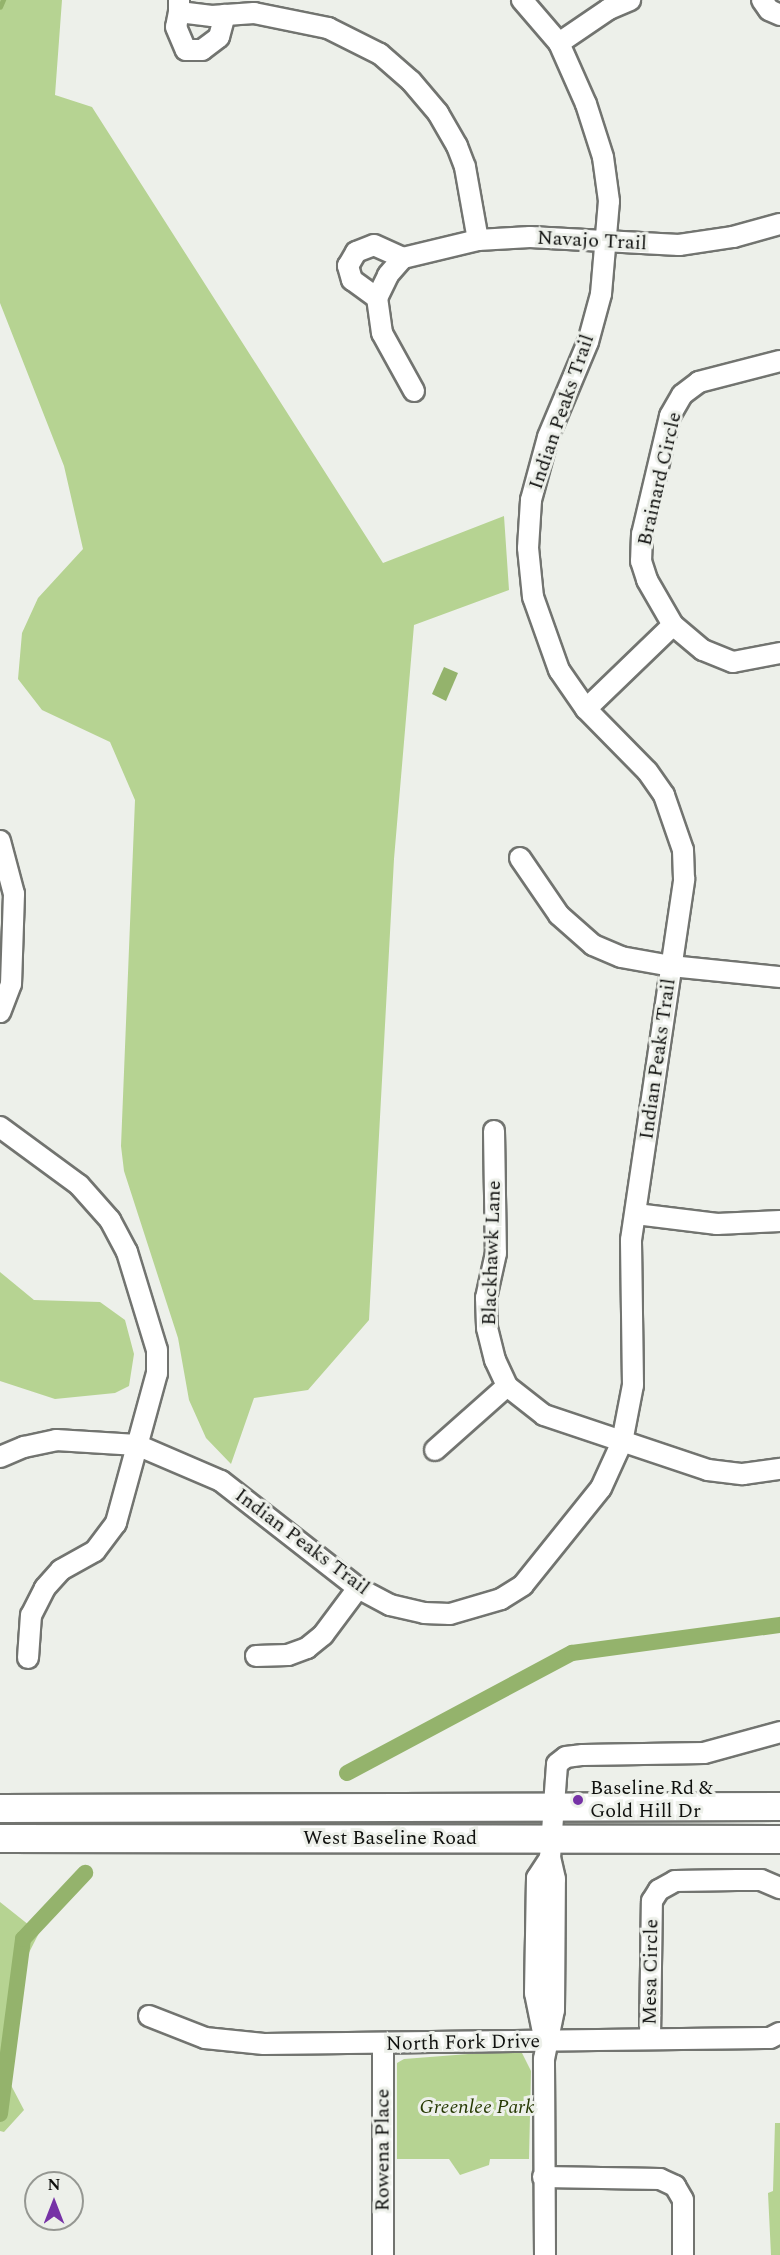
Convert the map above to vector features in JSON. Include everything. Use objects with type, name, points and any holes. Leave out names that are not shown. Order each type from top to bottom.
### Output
[{"type":"main road","name":"West Baseline Road","points":[[0,1808],[780,1806]]},
{"type":"main road","name":"West Baseline Road","points":[[0,1838],[550,1848],[780,1839]]},
{"type":"street","name":"Indian Peaks Trail","points":[[0,1457],[24,1447],[56,1440],[137,1445],[221,1481],[358,1588],[390,1605],[424,1613],[476,1609],[501,1599],[523,1585],[601,1488],[622,1442],[633,1385],[631,1240],[684,879],[676,822],[647,771],[586,709],[559,670],[542,631],[533,597],[528,548],[537,475],[588,342],[601,294],[608,244],[609,201],[603,157],[586,104],[559,44],[522,0]]},
{"type":"street","points":[[559,44],[609,9],[630,0]]},
{"type":"street","points":[[762,0],[769,10],[780,15]]},
{"type":"street","points":[[225,15],[219,37],[202,50],[186,50],[176,27],[179,6],[225,15],[254,13],[328,28],[380,54],[411,81],[438,113],[457,146],[465,167],[478,240]]},
{"type":"street","name":"Navajo Trail","points":[[404,258],[478,240],[530,237],[608,244],[679,246],[733,237],[780,224]]},
{"type":"street","points":[[377,298],[352,280],[348,266],[356,252],[374,246],[404,258],[388,275],[377,298],[382,333],[414,391]]},
{"type":"street","name":"Brainard Circle","points":[[780,361],[699,382],[682,395],[670,416],[642,534],[641,561],[647,580],[673,625],[712,656],[733,662],[780,653]]},
{"type":"street","points":[[586,709],[673,625]]},
{"type":"street","points":[[0,841],[14,894],[11,984],[0,1012]]},
{"type":"street","points":[[520,858],[559,915],[593,945],[621,957],[671,966],[780,977]]},
{"type":"street","points":[[0,1127],[80,1185],[110,1220],[127,1252],[157,1350],[157,1373],[116,1523],[95,1551],[61,1570],[45,1588],[31,1615],[28,1658]]},
{"type":"street","name":"Blackhawk Lane","points":[[494,1131],[496,1253],[486,1298],[487,1328],[495,1360],[507,1386],[544,1415],[708,1470],[743,1474],[780,1469]]},
{"type":"street","points":[[636,1214],[717,1224],[780,1221]]},
{"type":"street","points":[[435,1450],[507,1386]]},
{"type":"street","points":[[255,1656],[288,1655],[307,1648],[323,1635],[358,1588]]},
{"type":"street","points":[[544,2255],[545,2043],[554,2010],[555,1879],[550,1848],[556,1764],[566,1757],[704,1753],[780,1732]]},
{"type":"street","name":"Mesa Circle","points":[[650,2038],[652,1901],[659,1890],[675,1881],[745,1880],[770,1882],[780,1888]]},
{"type":"street","name":"North Fork Drive","points":[[149,2016],[198,2036],[244,2043],[383,2045],[545,2043],[650,2038],[770,2038],[780,2033]]},
{"type":"street","name":"Rowena Place","points":[[383,2045],[383,2255]]},
{"type":"street","points":[[543,2177],[660,2179],[675,2186],[683,2200],[683,2255]]},
{"type":"green space","points":[[0,0],[62,0],[55,95],[92,107],[383,563],[504,516],[509,590],[414,625],[394,859],[369,1320],[308,1390],[254,1398],[231,1464],[206,1438],[189,1400],[178,1338],[124,1171],[121,1146],[135,800],[110,742],[42,710],[18,679],[22,633],[38,598],[83,549],[64,466],[0,303]]},
{"type":"green space","points":[[0,1272],[34,1300],[100,1302],[125,1320],[134,1354],[129,1386],[115,1393],[55,1399],[0,1381]]},
{"type":"green space","points":[[0,1902],[39,1933],[13,1984],[2,2041],[2,2068],[24,2110],[4,2132],[0,2131]]},
{"type":"green space","name":"Greenlee Park","points":[[507,2051],[522,2053],[531,2071],[529,2159],[490,2159],[489,2165],[460,2175],[449,2159],[397,2159],[397,2063],[404,2059]]},
{"type":"green space","points":[[775,2123],[780,2123],[780,2255],[771,2255],[768,2193],[773,2191]]},
{"type":"shaded area","points":[[444,667],[458,673],[446,701],[432,694]]},
{"type":"waterway","points":[[0,7],[3,0]]},
{"type":"waterway","points":[[347,1773],[572,1653],[780,1625]]},
{"type":"waterway","points":[[0,2114],[23,1939],[85,1873]]},
{"type":"place","name":"Baseline Rd & Gold Hill Dr","points":[[578,1800]]}]
